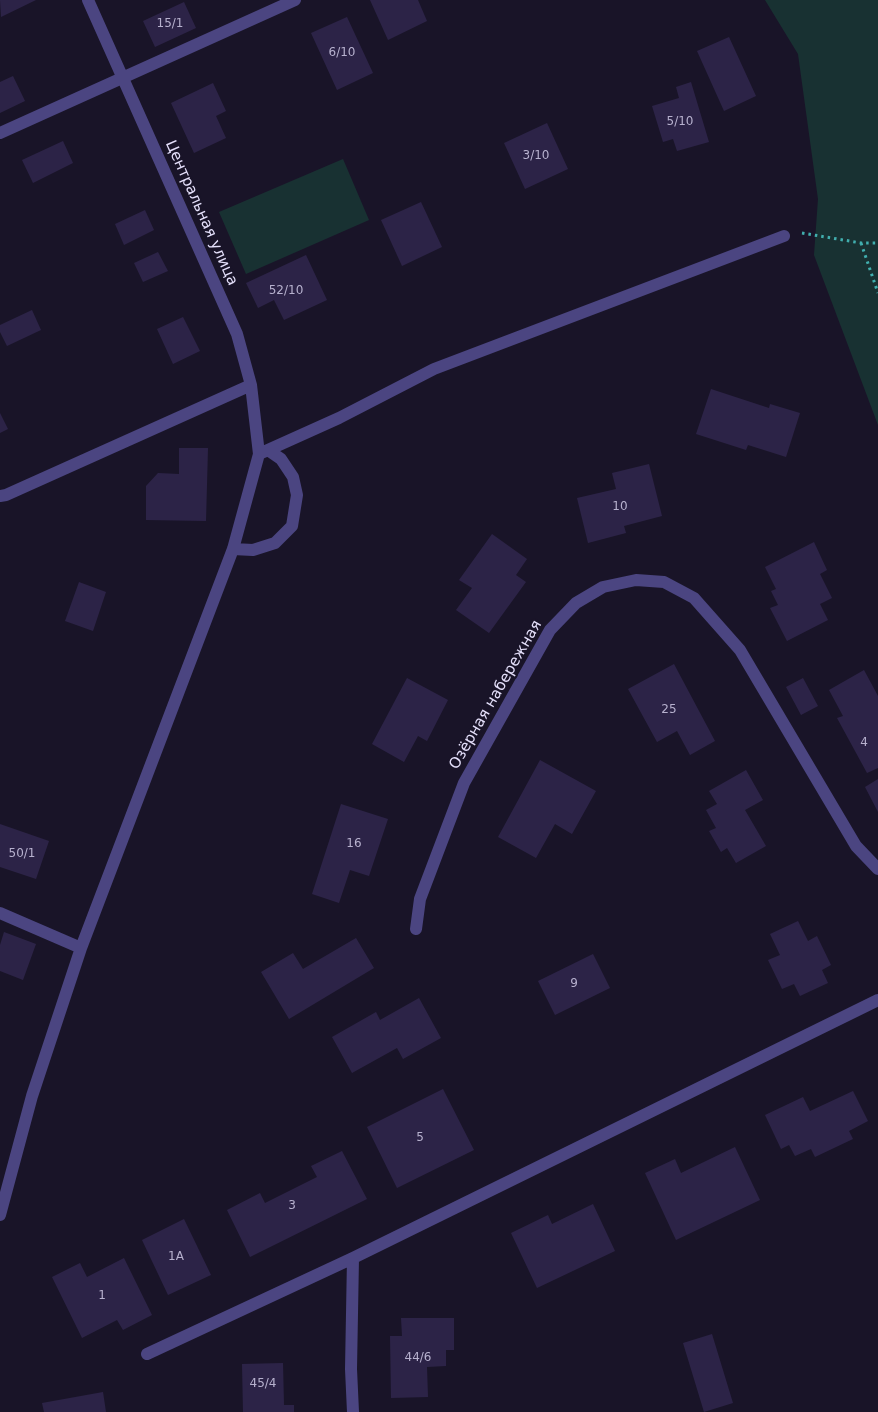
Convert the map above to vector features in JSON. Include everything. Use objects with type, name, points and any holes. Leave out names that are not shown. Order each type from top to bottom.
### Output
[{"type":"street","name":"Центральная улица","points":[[88,0],[237,334],[251,385],[262,450]]},
{"type":"street","points":[[0,134],[295,0]]},
{"type":"street","points":[[262,450],[339,418],[434,368],[784,236]]},
{"type":"street","points":[[0,496],[6,495],[251,385]]},
{"type":"street","points":[[0,1215],[32,1096],[81,948],[233,549],[262,450]]},
{"type":"street","points":[[233,549],[253,550],[275,543],[292,526],[297,494],[293,477],[281,459],[262,450]]},
{"type":"street","name":"Озёрная набережная","points":[[416,929],[420,899],[464,783],[550,630],[576,603],[596,591],[636,580],[664,582],[694,598],[740,650],[856,846],[878,870]]},
{"type":"street","points":[[0,914],[81,948]]},
{"type":"street","points":[[147,1354],[353,1258],[878,1000]]},
{"type":"street","points":[[353,1258],[351,1369],[353,1412]]},
{"type":"path","points":[[784,236],[798,233],[861,243],[878,243]]},
{"type":"path","points":[[861,243],[878,293]]},
{"type":"green space","points":[[765,0],[878,0],[878,425],[814,255],[818,199],[798,54]]},
{"type":"green space","points":[[343,159],[369,220],[246,274],[219,212]]},
{"type":"building","points":[[0,0],[36,0],[1,17]]},
{"type":"building","points":[[370,0],[418,0],[427,21],[388,40]]},
{"type":"building","points":[[184,2],[196,28],[155,47],[143,21]]},
{"type":"building","points":[[347,17],[373,73],[337,90],[311,33]]},
{"type":"building","points":[[729,37],[756,96],[724,111],[697,51]]},
{"type":"building","points":[[13,76],[25,101],[0,113],[0,82]]},
{"type":"building","points":[[691,82],[709,142],[677,151],[673,139],[663,142],[652,106],[679,98],[676,87]]},
{"type":"building","points":[[213,83],[226,111],[216,116],[226,138],[194,153],[171,103]]},
{"type":"building","points":[[547,123],[568,169],[525,189],[504,143]]},
{"type":"building","points":[[63,141],[73,163],[33,183],[22,160]]},
{"type":"building","points":[[421,202],[442,247],[402,266],[381,220]]},
{"type":"building","points":[[145,210],[154,230],[124,245],[115,224]]},
{"type":"building","points":[[158,252],[168,271],[143,282],[134,263]]},
{"type":"building","points":[[306,255],[327,300],[284,320],[274,300],[258,308],[246,283]]},
{"type":"building","points":[[32,310],[41,330],[7,346],[0,332],[0,325]]},
{"type":"building","points":[[183,317],[200,351],[173,364],[157,329]]},
{"type":"building","points":[[711,389],[769,408],[770,404],[800,413],[786,457],[748,445],[746,450],[696,434]]},
{"type":"building","points":[[0,413],[8,429],[0,433]]},
{"type":"building","points":[[179,448],[208,448],[206,521],[146,520],[146,486],[158,473],[179,474]]},
{"type":"building","points":[[649,464],[662,516],[624,526],[626,533],[588,543],[577,498],[616,489],[612,473]]},
{"type":"building","points":[[492,534],[527,559],[516,575],[526,582],[489,633],[456,610],[472,588],[459,580]]},
{"type":"building","points":[[814,542],[827,570],[820,574],[832,598],[820,604],[828,620],[787,641],[770,608],[778,605],[771,591],[776,589],[765,567]]},
{"type":"building","points":[[79,582],[106,592],[93,631],[65,621]]},
{"type":"building","points":[[674,664],[715,741],[690,755],[677,731],[657,742],[628,689]]},
{"type":"building","points":[[864,670],[878,696],[878,768],[867,773],[837,718],[843,716],[829,690]]},
{"type":"building","points":[[407,678],[448,700],[427,741],[418,736],[404,762],[372,744]]},
{"type":"building","points":[[803,678],[818,706],[801,715],[786,687]]},
{"type":"building","points":[[540,760],[596,791],[572,834],[555,824],[536,858],[498,837]]},
{"type":"building","points":[[746,770],[763,800],[745,810],[766,846],[736,863],[727,848],[721,852],[709,831],[716,828],[706,810],[717,804],[709,791]]},
{"type":"building","points":[[878,779],[878,812],[865,787]]},
{"type":"building","points":[[341,804],[388,819],[369,876],[350,870],[339,903],[312,894]]},
{"type":"building","points":[[0,824],[49,841],[36,879],[0,867]]},
{"type":"building","points":[[798,921],[808,941],[817,936],[831,965],[822,970],[828,983],[800,996],[794,984],[782,989],[768,960],[780,955],[770,934]]},
{"type":"building","points":[[4,932],[36,944],[23,980],[0,971],[0,945]]},
{"type":"building","points":[[356,938],[374,968],[289,1019],[261,972],[293,953],[303,969]]},
{"type":"building","points":[[593,954],[610,988],[555,1015],[538,981]]},
{"type":"building","points":[[419,998],[441,1038],[403,1059],[397,1048],[352,1073],[332,1037],[376,1012],[380,1020]]},
{"type":"building","points":[[443,1089],[474,1150],[397,1188],[367,1127]]},
{"type":"building","points":[[853,1091],[868,1121],[849,1131],[853,1139],[815,1157],[811,1149],[795,1156],[789,1145],[781,1149],[765,1115],[803,1097],[810,1111]]},
{"type":"building","points":[[735,1147],[760,1200],[676,1240],[645,1173],[675,1159],[681,1173]]},
{"type":"building","points":[[342,1151],[367,1199],[250,1257],[227,1210],[260,1193],[265,1203],[317,1177],[311,1166]]},
{"type":"building","points":[[593,1204],[615,1251],[537,1288],[511,1233],[548,1215],[552,1224]]},
{"type":"building","points":[[184,1219],[211,1275],[168,1295],[142,1240]]},
{"type":"building","points":[[124,1258],[152,1315],[123,1330],[117,1320],[82,1338],[52,1277],[80,1263],[87,1277]]},
{"type":"building","points":[[401,1318],[454,1318],[454,1350],[446,1350],[446,1366],[427,1367],[428,1397],[391,1398],[390,1336],[402,1336]]},
{"type":"building","points":[[712,1334],[733,1403],[704,1412],[683,1343]]},
{"type":"building","points":[[283,1363],[284,1405],[294,1405],[294,1412],[243,1412],[242,1364]]},
{"type":"building","points":[[103,1392],[106,1412],[44,1412],[42,1403]]}]
